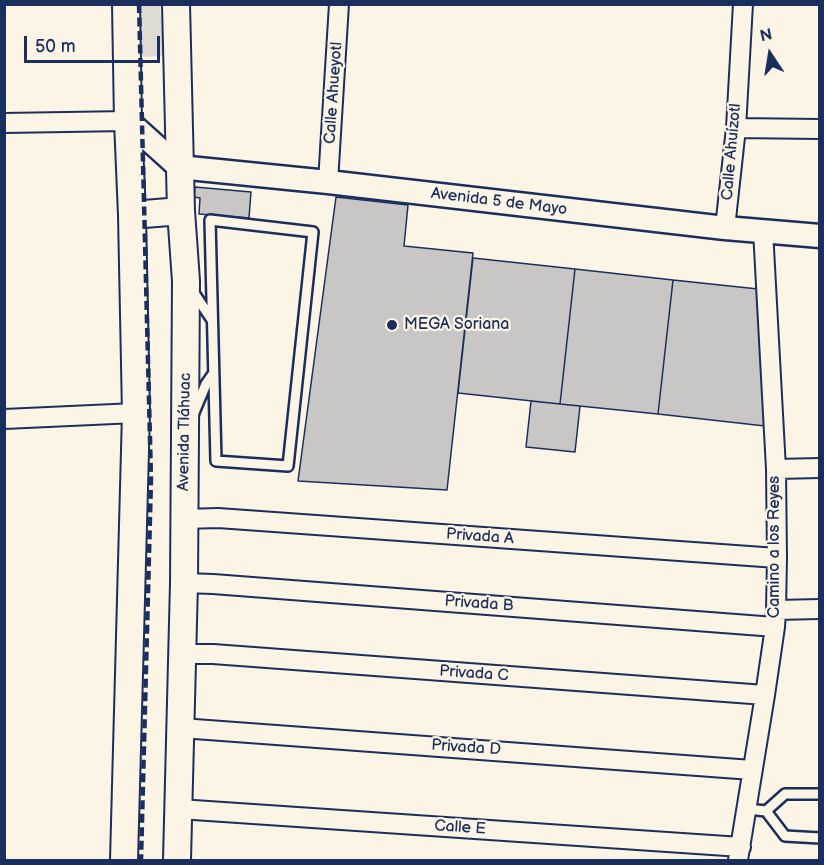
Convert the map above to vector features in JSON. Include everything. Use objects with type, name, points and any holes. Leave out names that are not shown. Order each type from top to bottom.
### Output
[{"type":"main road","points":[[124,861],[136,413],[126,4]]},
{"type":"main road","name":"Avenida Tláhuac","points":[[176,4],[181,212],[186,281],[183,654],[177,861]]},
{"type":"main road","points":[[132,215],[181,212]]},
{"type":"street","name":"Calle Ahueyotl","points":[[328,182],[339,4]]},
{"type":"street","name":"Calle Ahuízotl","points":[[725,228],[736,128],[742,4]]},
{"type":"street","points":[[4,123],[128,121],[180,167]]},
{"type":"street","points":[[736,128],[819,129]]},
{"type":"street","name":"Avenida 5 de Mayo","points":[[180,167],[725,228],[819,236]]},
{"type":"street","name":"Camino a los Reyes","points":[[739,854],[775,618],[776,469],[763,230]]},
{"type":"street","points":[[5,420],[136,413]]},
{"type":"street","points":[[776,469],[819,468]]},
{"type":"street","name":"Privada A","points":[[184,519],[218,518],[777,558]]},
{"type":"street","name":"Privada B","points":[[184,584],[775,618],[819,609]]},
{"type":"street","name":"Privada C","points":[[183,654],[213,654],[765,695]]},
{"type":"street","name":"Privada D","points":[[180,728],[752,770]]},
{"type":"street","name":"Calle E","points":[[179,809],[739,854]]},
{"type":"lane","points":[[210,220],[313,232],[288,466],[216,461],[212,320],[210,220]]},
{"type":"lane","points":[[186,281],[212,320]]},
{"type":"lane","points":[[185,434],[213,373]]},
{"type":"lane","points":[[766,811],[785,794],[819,794]]},
{"type":"lane","points":[[747,809],[766,811],[785,836],[819,838]]},
{"type":"shaded area","points":[[137,5],[160,5],[164,56],[138,57]]},
{"type":"building","points":[[195,187],[251,192],[249,218],[199,214],[200,198],[194,197]]},
{"type":"building","name":"MEGA Soriana","points":[[336,197],[408,205],[404,246],[473,253],[447,490],[298,481]]},
{"type":"building","points":[[473,258],[575,269],[560,404],[458,393]]},
{"type":"building","points":[[575,269],[673,280],[658,414],[560,404]]},
{"type":"building","points":[[673,280],[758,289],[765,426],[658,414]]},
{"type":"building","points":[[531,401],[580,406],[575,452],[526,447]]},
{"type":"railway","points":[[139,4],[151,479],[141,860]]},
{"type":"place","name":"MEGA Soriana","points":[[392,325]]}]
